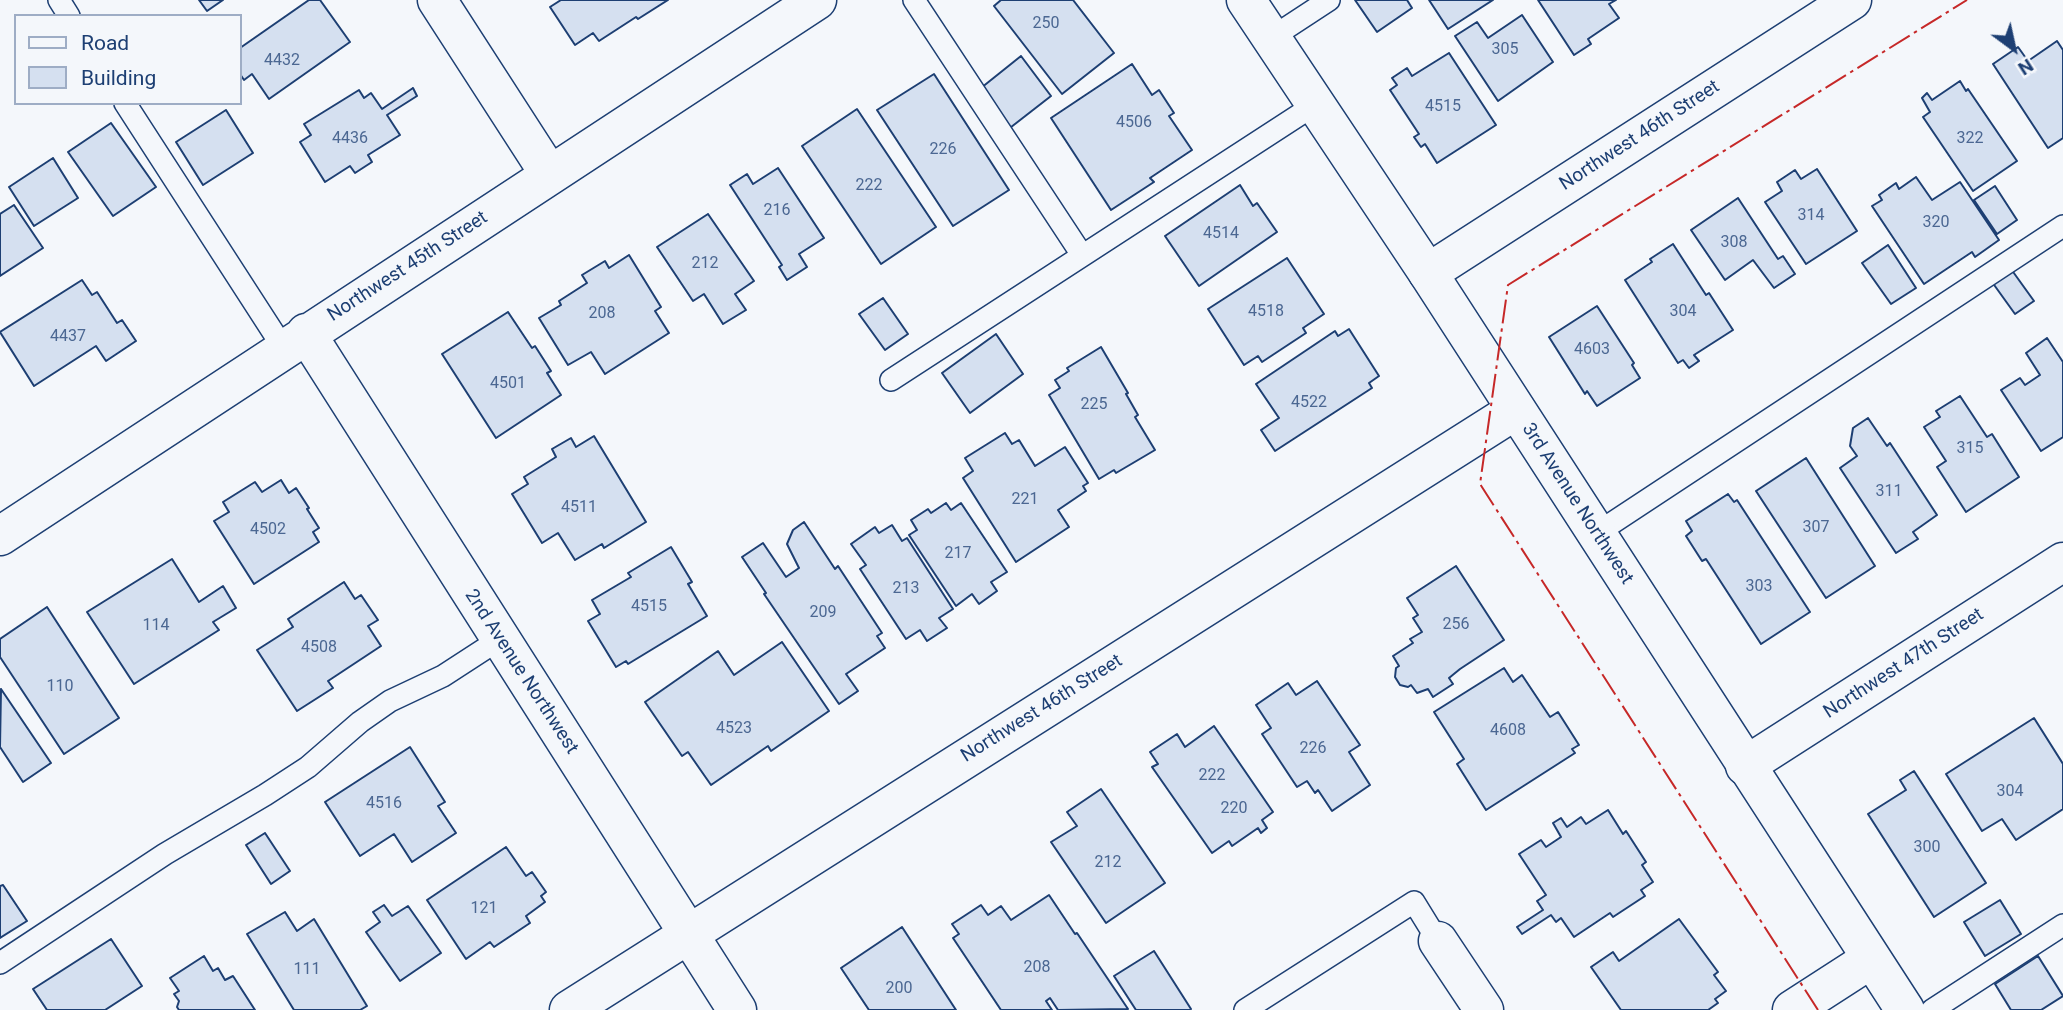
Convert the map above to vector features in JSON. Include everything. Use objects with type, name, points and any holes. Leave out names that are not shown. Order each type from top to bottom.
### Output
[{"type":"street","points":[[437,0],[550,175]]},
{"type":"street","name":"Northwest 45th Street","points":[[1,534],[817,0]]},
{"type":"street","name":"3rd Avenue Northwest","points":[[1247,0],[1428,273],[1905,1010]]},
{"type":"street","name":"Northwest 46th Street","points":[[1428,273],[1853,0]]},
{"type":"street","name":"2nd Avenue Northwest","points":[[295,341],[500,639],[737,1010]]},
{"type":"street","name":"Northwest 46th Street","points":[[569,1010],[1516,410]]},
{"type":"street","name":"Northwest 47th Street","points":[[1745,766],[2063,562]]},
{"type":"street","points":[[1438,941],[1484,1010]]},
{"type":"street","points":[[1792,1010],[1871,959]]},
{"type":"lane","points":[[914,0],[1082,255]]},
{"type":"lane","points":[[1271,38],[1329,0]]},
{"type":"lane","points":[[891,380],[1315,104]]},
{"type":"lane","points":[[126,105],[295,341]]},
{"type":"lane","points":[[1597,533],[2063,226]]},
{"type":"lane","points":[[0,963],[165,853],[308,767],[360,722],[390,701],[443,676],[500,639]]},
{"type":"lane","points":[[1245,1010],[1414,902],[1438,941]]},
{"type":"lane","points":[[1931,1010],[2063,925]]},
{"type":"building","points":[[199,0],[223,0],[207,11]]},
{"type":"building","points":[[309,0],[320,0],[350,42],[269,99],[252,74],[244,80],[242,77],[242,47]]},
{"type":"building","points":[[561,0],[668,0],[599,41],[593,33],[575,45],[550,7]]},
{"type":"building","points":[[1001,0],[1073,0],[1114,53],[1062,94],[994,6]]},
{"type":"building","points":[[1355,0],[1407,0],[1412,8],[1377,32]]},
{"type":"building","points":[[1429,0],[1493,0],[1448,29]]},
{"type":"building","points":[[1538,0],[1616,0],[1609,4],[1619,18],[1588,39],[1591,44],[1574,55]]},
{"type":"building","points":[[1522,15],[1553,62],[1498,101],[1455,36],[1477,22],[1488,38]]},
{"type":"building","points":[[2057,41],[2063,50],[2063,138],[2048,148],[1993,64],[2018,47],[2028,61]]},
{"type":"building","points":[[1449,53],[1496,125],[1437,163],[1425,144],[1421,147],[1414,137],[1419,134],[1390,90],[1397,85],[1392,78],[1407,68],[1412,76]]},
{"type":"building","points":[[1021,56],[1051,96],[1006,131],[976,92]]},
{"type":"building","points":[[1132,64],[1152,95],[1159,90],[1174,113],[1169,116],[1192,150],[1150,178],[1154,182],[1111,210],[1051,118]]},
{"type":"building","points":[[934,74],[1009,190],[953,226],[877,110]]},
{"type":"building","points":[[1960,81],[2017,161],[1973,191],[1923,117],[1930,112],[1922,98],[1927,93],[1932,100]]},
{"type":"building","points":[[413,88],[417,96],[387,115],[400,135],[368,155],[372,162],[355,173],[350,166],[325,182],[300,142],[311,135],[304,124],[359,90],[364,98],[371,93],[382,109]]},
{"type":"building","points":[[857,109],[936,227],[881,264],[802,146]]},
{"type":"building","points":[[226,110],[253,153],[203,185],[176,142]]},
{"type":"building","points":[[111,123],[156,187],[113,216],[68,152]]},
{"type":"building","points":[[53,158],[78,198],[34,226],[9,187]]},
{"type":"building","points":[[778,168],[824,238],[799,254],[807,267],[787,280],[779,267],[782,265],[730,185],[747,174],[753,184]]},
{"type":"building","points":[[1817,169],[1857,231],[1806,264],[1765,202],[1782,191],[1777,182],[1795,170],[1801,179]]},
{"type":"building","points":[[1916,177],[1932,200],[1960,182],[1999,240],[1975,257],[1972,252],[1924,284],[1872,206],[1882,200],[1879,195],[1896,183],[1899,189]]},
{"type":"building","points":[[1240,185],[1253,206],[1257,203],[1277,232],[1199,286],[1165,236]]},
{"type":"building","points":[[1995,186],[2017,220],[1997,234],[1974,200]]},
{"type":"building","points":[[1738,198],[1778,259],[1783,256],[1795,274],[1774,288],[1753,260],[1725,280],[1691,230]]},
{"type":"building","points":[[14,205],[43,248],[0,276],[0,214]]},
{"type":"building","points":[[708,214],[754,281],[735,294],[746,310],[723,324],[704,294],[693,301],[657,247]]},
{"type":"building","points":[[1673,244],[1706,295],[1709,293],[1733,330],[1694,355],[1699,361],[1689,368],[1683,360],[1678,363],[1625,280]]},
{"type":"building","points":[[1888,245],[1916,288],[1891,304],[1862,263]]},
{"type":"building","points":[[629,255],[661,307],[655,311],[669,333],[605,374],[591,352],[568,365],[539,318],[561,305],[559,301],[587,283],[582,275],[605,261],[609,268]]},
{"type":"building","points":[[1287,258],[1324,314],[1303,328],[1306,333],[1262,362],[1258,356],[1244,365],[1208,309]]},
{"type":"building","points":[[2011,269],[2034,301],[2015,314],[1992,282]]},
{"type":"building","points":[[82,280],[92,295],[97,292],[117,323],[122,320],[136,341],[106,361],[96,346],[34,386],[0,332]]},
{"type":"building","points":[[883,298],[908,334],[885,350],[859,314]]},
{"type":"building","points":[[1597,306],[1634,363],[1632,365],[1640,378],[1597,406],[1587,391],[1585,394],[1549,337]]},
{"type":"building","points":[[508,312],[551,371],[547,373],[561,395],[496,438],[442,354]]},
{"type":"building","points":[[1349,329],[1379,376],[1369,383],[1372,388],[1275,451],[1261,430],[1279,418],[1256,384],[1335,331],[1338,336]]},
{"type":"building","points":[[996,334],[1023,374],[970,413],[942,373]]},
{"type":"building","points":[[2047,338],[2063,362],[2063,437],[2041,451],[2001,390],[2020,378],[2025,385],[2040,375],[2026,353]]},
{"type":"building","points":[[1101,347],[1128,393],[1126,394],[1138,415],[1135,417],[1155,450],[1116,473],[1114,470],[1099,479],[1049,395],[1060,388],[1055,380],[1069,371],[1067,368]]},
{"type":"building","points":[[1960,396],[1987,437],[1992,434],[2019,477],[1966,512],[1937,467],[1946,461],[1924,427],[1940,417],[1936,411]]},
{"type":"building","points":[[1868,418],[1887,446],[1890,443],[1937,515],[1913,532],[1918,539],[1896,553],[1840,468],[1857,456],[1850,446],[1853,428]]},
{"type":"building","points":[[1005,433],[1012,444],[1019,440],[1035,466],[1065,447],[1088,483],[1083,486],[1086,491],[1058,510],[1069,527],[1016,562],[963,478],[973,471],[965,458]]},
{"type":"building","points":[[594,436],[646,522],[604,548],[602,544],[575,560],[558,533],[542,543],[512,494],[528,484],[524,477],[556,457],[552,449],[571,438],[576,447]]},
{"type":"building","points":[[1806,458],[1875,566],[1826,598],[1756,491]]},
{"type":"building","points":[[281,480],[289,493],[296,488],[309,508],[307,509],[319,528],[313,532],[319,542],[254,584],[214,521],[229,512],[223,502],[255,482],[262,492]]},
{"type":"building","points":[[1728,494],[1734,502],[1737,500],[1810,612],[1761,644],[1706,559],[1702,561],[1686,536],[1692,531],[1686,521]]},
{"type":"building","points":[[946,503],[951,510],[961,503],[1007,572],[991,582],[997,591],[979,604],[972,594],[956,606],[909,535],[917,530],[911,520],[928,509],[931,513]]},
{"type":"building","points":[[804,522],[835,569],[838,566],[882,633],[877,636],[885,648],[846,674],[858,691],[839,704],[742,557],[763,543],[786,577],[799,568],[787,544],[793,530]]},
{"type":"building","points":[[892,525],[902,541],[907,538],[953,609],[939,618],[947,628],[927,641],[920,630],[906,639],[860,569],[866,565],[851,544],[875,527],[879,533]]},
{"type":"building","points":[[671,547],[692,582],[688,584],[707,616],[628,664],[626,661],[616,667],[588,621],[600,614],[592,600],[631,577],[628,573]]},
{"type":"building","points":[[172,559],[199,602],[223,586],[236,608],[213,622],[219,630],[134,684],[87,612]]},
{"type":"building","points":[[1456,566],[1504,640],[1460,669],[1449,678],[1453,684],[1433,697],[1428,689],[1417,693],[1411,685],[1400,685],[1395,677],[1396,668],[1399,666],[1393,656],[1413,643],[1410,639],[1422,632],[1413,618],[1418,615],[1407,598]]},
{"type":"building","points":[[344,582],[355,599],[361,595],[378,620],[368,626],[381,646],[328,681],[333,688],[297,711],[257,650],[293,627],[288,619]]},
{"type":"building","points":[[47,607],[119,718],[64,754],[0,657],[0,639]]},
{"type":"building","points":[[782,642],[829,711],[771,751],[768,746],[711,785],[688,752],[682,756],[645,702],[718,651],[734,675]]},
{"type":"building","points":[[1504,668],[1513,682],[1522,675],[1550,717],[1558,712],[1579,745],[1572,749],[1575,753],[1486,810],[1457,764],[1464,759],[1434,712]]},
{"type":"building","points":[[1317,681],[1360,745],[1349,752],[1370,785],[1332,811],[1318,790],[1315,793],[1307,781],[1297,787],[1262,734],[1271,728],[1256,705],[1288,683],[1296,695]]},
{"type":"building","points":[[1,689],[51,763],[23,782],[0,747]]},
{"type":"building","points":[[2034,718],[2063,764],[2063,809],[2016,840],[2002,819],[1982,831],[1946,774]]},
{"type":"building","points":[[1214,726],[1273,812],[1262,820],[1267,828],[1261,833],[1258,828],[1232,846],[1229,841],[1212,853],[1152,767],[1158,764],[1150,752],[1177,734],[1185,747]]},
{"type":"building","points":[[410,747],[445,802],[438,806],[456,833],[412,862],[394,834],[360,856],[325,802]]},
{"type":"building","points":[[1914,771],[1986,883],[1934,917],[1868,814],[1906,790],[1900,780]]},
{"type":"building","points":[[1101,789],[1165,883],[1106,923],[1051,842],[1077,826],[1067,812]]},
{"type":"building","points":[[1608,810],[1623,834],[1626,831],[1646,862],[1642,865],[1653,882],[1641,890],[1645,896],[1613,917],[1610,913],[1574,937],[1561,918],[1556,922],[1551,915],[1522,934],[1517,927],[1543,910],[1537,901],[1546,895],[1519,854],[1541,840],[1546,847],[1561,837],[1553,823],[1561,818],[1567,827],[1581,817],[1586,824]]},
{"type":"building","points":[[265,833],[290,871],[271,884],[246,845]]},
{"type":"building","points":[[506,847],[526,876],[532,872],[546,892],[541,896],[545,902],[526,916],[530,923],[494,947],[490,942],[466,959],[427,900]]},
{"type":"building","points":[[3,885],[27,921],[0,938],[0,886]]},
{"type":"building","points":[[1049,895],[1128,1009],[1058,1010],[1050,998],[1046,1001],[1052,1010],[1001,1010],[953,938],[959,934],[952,924],[981,905],[988,915],[1001,906],[1011,920]]},
{"type":"building","points":[[2000,900],[2021,934],[1985,956],[1964,922]]},
{"type":"building","points":[[384,905],[392,916],[408,906],[441,953],[400,981],[366,932],[380,922],[373,912]]},
{"type":"building","points":[[285,912],[297,931],[314,919],[367,1006],[360,1010],[294,1010],[247,934]]},
{"type":"building","points":[[1679,919],[1718,972],[1714,975],[1726,991],[1715,999],[1718,1003],[1708,1010],[1621,1010],[1591,967],[1613,952],[1619,961]]},
{"type":"building","points":[[902,927],[956,1010],[869,1010],[841,968]]},
{"type":"building","points":[[111,939],[142,986],[105,1010],[47,1010],[33,989]]},
{"type":"building","points":[[1154,951],[1190,1010],[1136,1010],[1114,976]]},
{"type":"building","points":[[204,956],[213,971],[218,968],[225,980],[233,976],[255,1010],[179,1010],[179,1001],[174,994],[179,991],[170,978]]},
{"type":"building","points":[[2038,956],[2063,996],[2041,1010],[2011,1010],[1995,984]]},
{"type":"power","points":[[1818,1010],[1480,484],[1508,285],[1967,0]]}]
